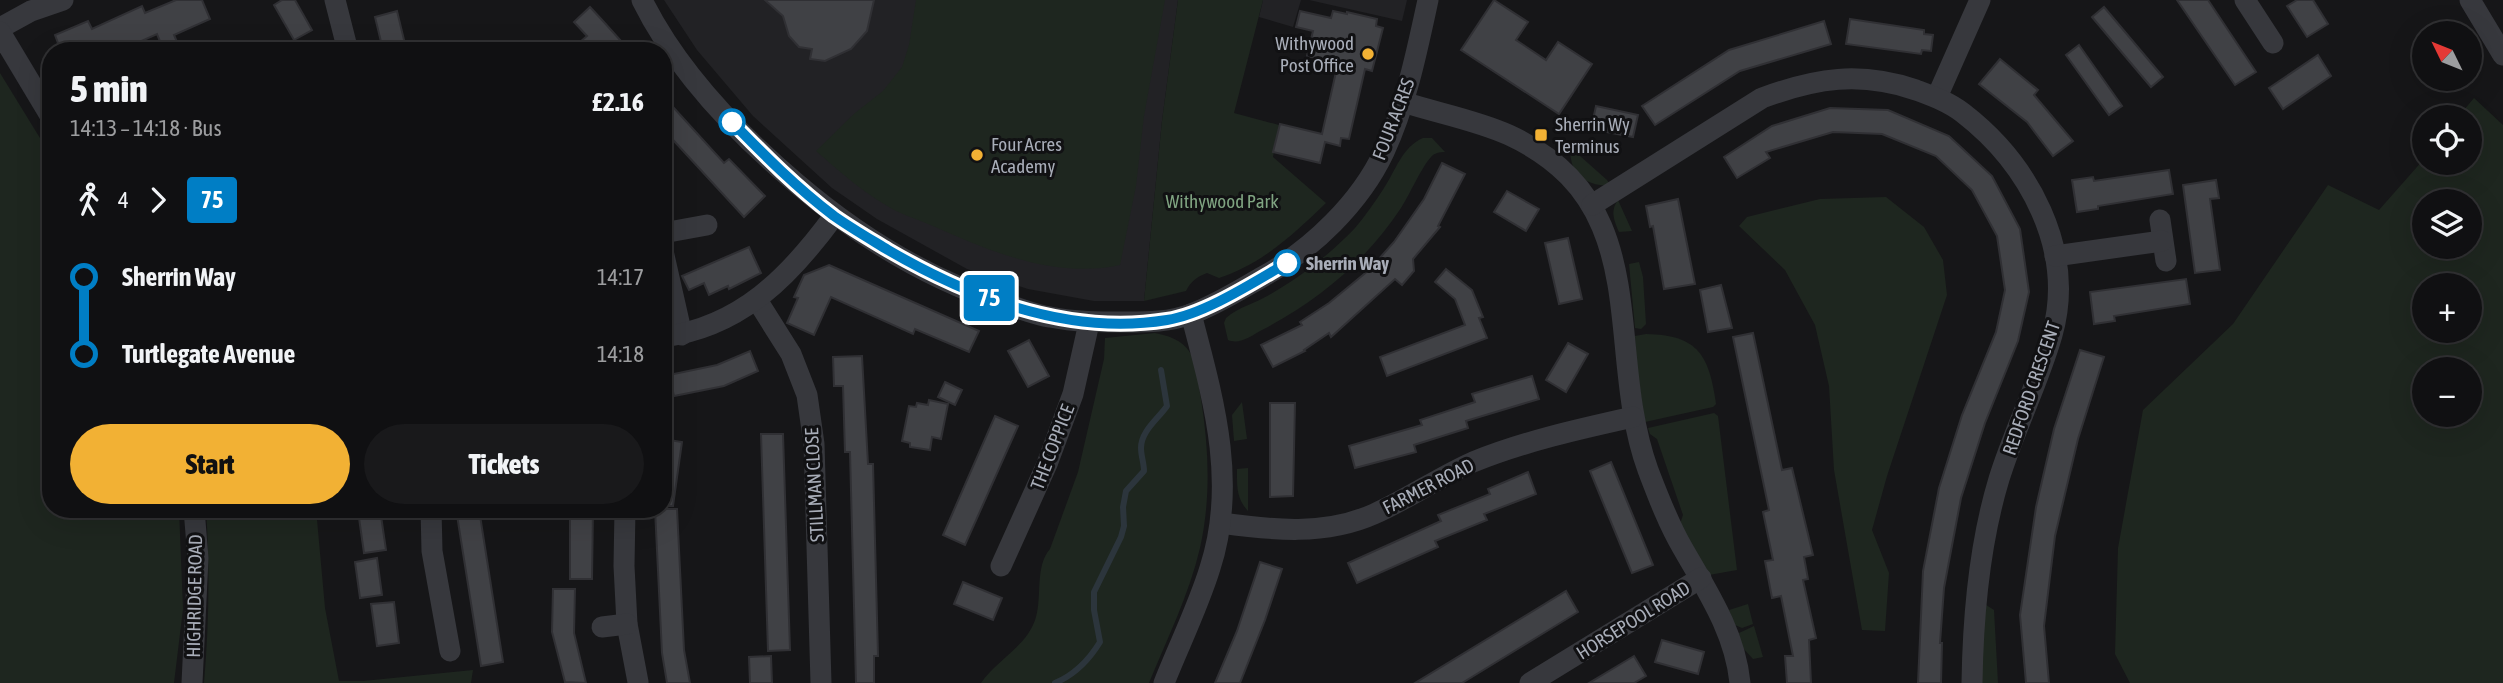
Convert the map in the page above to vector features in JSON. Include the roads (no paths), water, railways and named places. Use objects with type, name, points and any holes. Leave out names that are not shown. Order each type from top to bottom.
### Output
[{"type":"street","points":[[42,102],[0,30],[31,11],[63,0]]},
{"type":"street","points":[[335,0],[346,42]]},
{"type":"street","name":"FOUR ACRES","points":[[642,0],[666,42]]},
{"type":"street","name":"FOUR ACRES","points":[[672,52],[767,158],[834,216],[924,270],[984,297],[1047,317],[1089,323],[1167,320],[1191,314],[1287,263],[1328,227],[1360,192],[1384,154],[1403,102],[1427,0]]},
{"type":"street","points":[[1937,97],[1980,0]]},
{"type":"street","points":[[2245,0],[2273,43]]},
{"type":"street","points":[[2470,0],[2503,55]]},
{"type":"street","name":"REDFORD CRESCENT","points":[[1592,205],[1762,99],[1790,88],[1839,78],[1869,78],[1895,83],[1937,97],[1978,125],[2010,158],[2028,184],[2042,212],[2055,256],[2057,309],[2052,333],[2000,478],[1988,521],[1974,612],[1972,683]]},
{"type":"street","points":[[1403,102],[1489,128],[1542,153],[1564,172],[1592,205],[1606,233],[1614,260],[1633,417],[1643,454],[1667,517],[1724,625],[1734,652],[1740,683]]},
{"type":"street","points":[[673,336],[713,324],[757,300],[808,252],[834,216]]},
{"type":"street","points":[[672,231],[707,225]]},
{"type":"street","points":[[2055,256],[2163,241]]},
{"type":"street","name":"STILLMAN CLOSE","points":[[757,300],[791,354],[807,395],[814,444],[821,683]]},
{"type":"street","points":[[1164,683],[1210,568],[1221,523],[1223,454],[1213,398],[1191,314]]},
{"type":"street","name":"THE COPPICE","points":[[1001,566],[1047,464],[1073,394],[1089,323]]},
{"type":"street","name":"FARMER ROAD","points":[[1221,523],[1302,530],[1348,524],[1373,515],[1447,474],[1494,454],[1543,438],[1633,417]]},
{"type":"street","name":"HIGHRIDGE ROAD","points":[[192,683],[198,558],[195,518]]},
{"type":"street","points":[[430,518],[432,551],[450,651]]},
{"type":"street","points":[[625,518],[627,624],[638,682]]},
{"type":"street","name":"HORSEPOOL ROAD","points":[[1530,683],[1701,578]]},
{"type":"street","points":[[602,627],[627,624]]},
{"type":"waterway","points":[[1055,683],[1080,666],[1100,642],[1094,610],[1094,592],[1121,537],[1126,491],[1144,471],[1141,448],[1144,436],[1167,406],[1161,370]]},
{"type":"place","name":"Withywood Post Office","points":[[1368,54]]},
{"type":"place","name":"Sherrin Wy Terminus","points":[[1541,135]]},
{"type":"place","name":"Four Acres Academy","points":[[977,155]]},
{"type":"place","name":"Sherrin Way","points":[[1287,263]]},
{"type":"park label","name":"Withywood Park","points":[[1222,201]]}]
